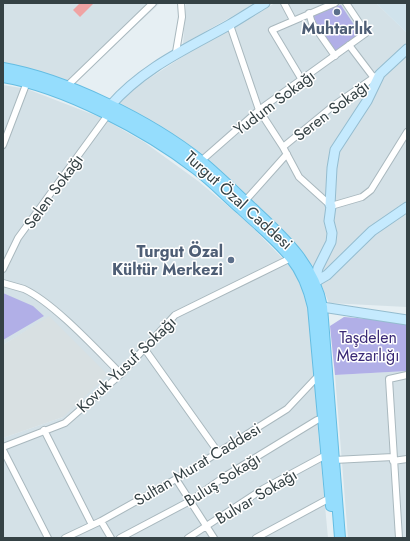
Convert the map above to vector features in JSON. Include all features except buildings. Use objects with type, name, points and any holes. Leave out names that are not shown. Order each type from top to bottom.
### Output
[{"type":"main road","name":"Turgut Özal Caddesi","points":[[3,68],[66,87],[109,111],[171,141],[201,161],[291,258],[312,284]]},
{"type":"main road","name":"Turgut Özal Caddesi","points":[[3,77],[27,82],[109,111],[195,169],[242,205],[287,241],[307,267],[318,307],[330,458],[340,538]]},
{"type":"main road","name":"Turgut Özal Caddesi","points":[[318,307],[319,375],[323,418],[330,458],[330,498],[334,538]]},
{"type":"street","points":[[66,87],[153,3]]},
{"type":"street","points":[[176,52],[182,17],[181,3]]},
{"type":"street","points":[[109,111],[146,73],[176,52],[230,25],[265,3]]},
{"type":"street","points":[[284,3],[293,20]]},
{"type":"street","points":[[302,80],[272,30],[335,3]]},
{"type":"street","name":"Yudum Sokağı","points":[[201,161],[258,110],[366,33],[346,3]]},
{"type":"street","points":[[309,13],[312,22],[335,56]]},
{"type":"street","points":[[230,25],[258,110],[283,147],[300,177],[330,206]]},
{"type":"street","points":[[349,45],[377,76]]},
{"type":"street","points":[[312,284],[318,268],[332,242],[330,206],[332,168],[335,150],[367,101],[377,76],[407,49]]},
{"type":"street","name":"Seren Sokağı","points":[[283,147],[333,106],[377,76]]},
{"type":"street","points":[[3,145],[27,82]]},
{"type":"street","name":"Selen Sokağı","points":[[3,269],[18,238],[109,111]]},
{"type":"street","points":[[330,206],[362,197],[371,190],[407,132]]},
{"type":"street","points":[[242,205],[287,154]]},
{"type":"street","points":[[312,284],[327,276],[372,231],[407,207]]},
{"type":"street","name":"Kovuk Yusuf Sokağı","points":[[3,448],[44,430],[65,423],[121,374],[175,315],[291,258]]},
{"type":"street","points":[[3,283],[23,289],[36,296],[66,321],[121,374]]},
{"type":"street","points":[[318,307],[407,320]]},
{"type":"street","points":[[144,348],[218,452]]},
{"type":"street","name":"Sultan Murat Caddesi","points":[[65,538],[101,521],[176,479],[287,409],[319,375]]},
{"type":"street","points":[[399,538],[389,379],[407,375]]},
{"type":"street","name":"Buluş Sokağı","points":[[120,538],[190,501],[227,475],[317,420],[323,418]]},
{"type":"street","points":[[44,430],[92,525]]},
{"type":"street","points":[[3,448],[48,538]]},
{"type":"street","points":[[330,458],[407,459]]},
{"type":"street","name":"Bulvar Sokağı","points":[[188,538],[263,489],[330,458]]},
{"type":"street","points":[[176,479],[214,538]]},
{"type":"street","points":[[256,538],[330,498]]},
{"type":"street","points":[[101,521],[111,538]]},
{"type":"shaded area","points":[[3,3],[160,3],[71,86],[3,65]]},
{"type":"shaded area","points":[[80,3],[94,3],[80,17],[73,10]]},
{"type":"shaded area","points":[[186,3],[256,3],[183,44]]},
{"type":"shaded area","points":[[275,3],[376,3],[407,33],[407,307],[329,303],[314,267],[241,191],[194,149],[118,105],[139,85],[196,48]]},
{"type":"shaded area","points":[[376,3],[407,3],[407,33]]},
{"type":"shaded area","points":[[3,85],[27,89],[102,118],[144,142],[198,181],[247,222],[293,269],[306,298],[312,333],[318,431],[328,538],[3,538],[3,438],[63,417],[49,317],[3,345]]},
{"type":"shaded area","points":[[49,316],[108,375],[63,417],[3,438],[3,345]]},
{"type":"shaded area","points":[[407,371],[407,538],[348,538],[335,375]]},
{"type":"green space","points":[[341,5],[360,34],[335,51],[315,24],[312,14]]},
{"type":"green space","points":[[3,293],[33,306],[44,316],[3,340]]},
{"type":"green space","name":"Taşdelen Mezarlığı","points":[[344,317],[407,322],[407,371],[335,375],[330,326]]},
{"type":"place","name":"Muhtarlık","points":[[337,12]]},
{"type":"place","name":"Turgut Özal Kültür Merkezi","points":[[231,260]]}]
